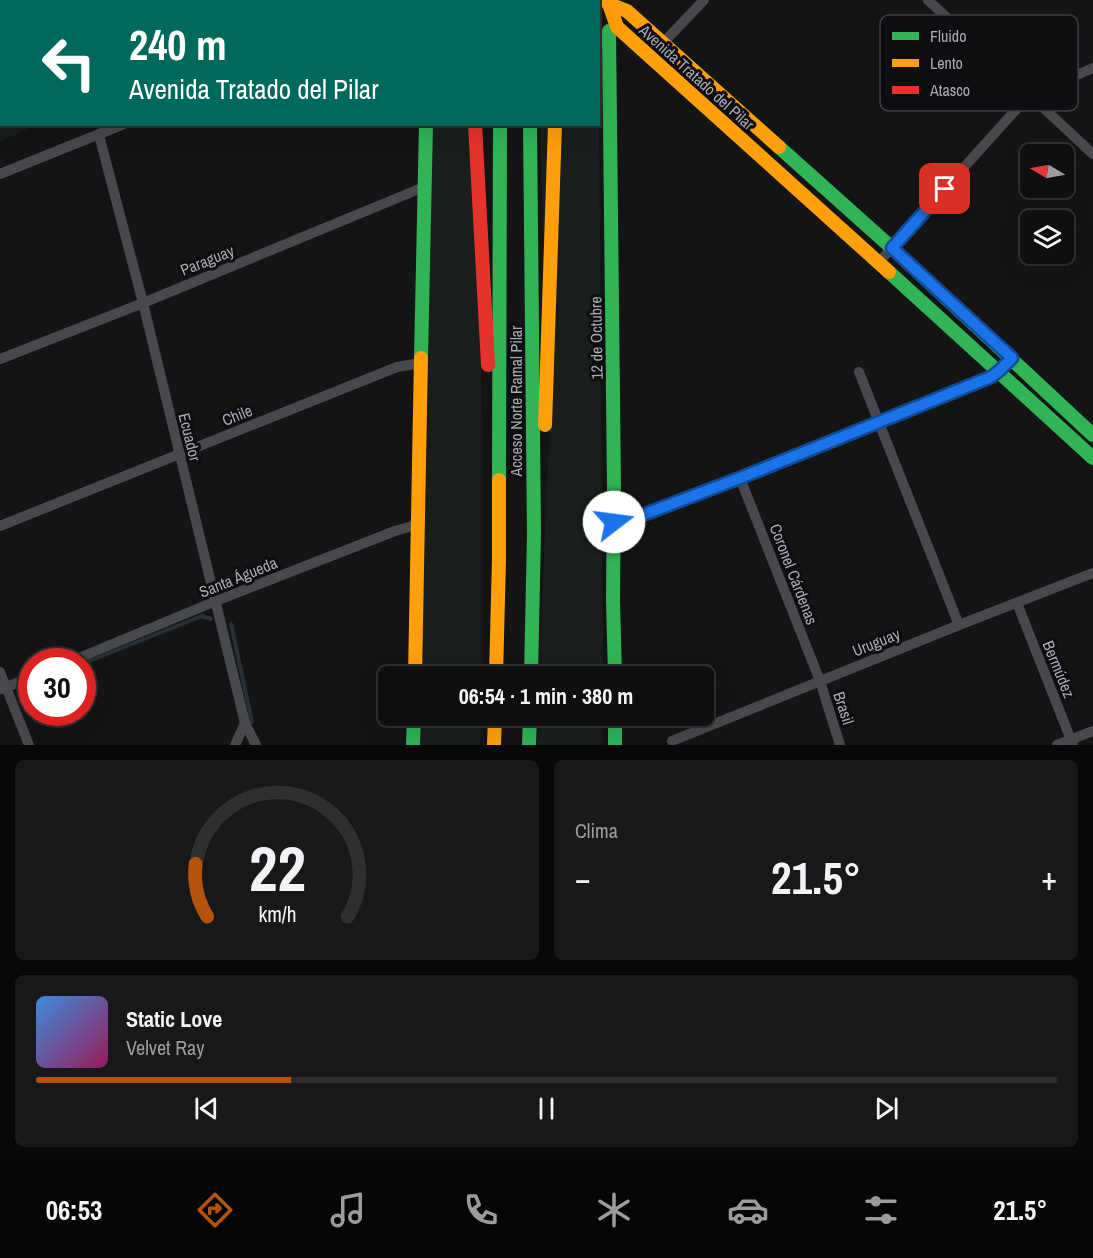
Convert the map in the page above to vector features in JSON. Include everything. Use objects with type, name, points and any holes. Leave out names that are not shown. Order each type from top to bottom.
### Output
[{"type":"main road","name":"Avenida Tratado del Pilar","points":[[608,1],[627,11],[663,43],[892,248],[1093,435]]},
{"type":"main road","name":"Avenida Tratado del Pilar","points":[[608,1],[617,27],[1093,458]]},
{"type":"main road","name":"12 de Octubre","points":[[608,1],[604,40],[615,666]]},
{"type":"main road","points":[[415,666],[426,126]]},
{"type":"main road","points":[[475,126],[499,559]]},
{"type":"main road","name":"Acceso Norte Ramal Pilar","points":[[496,666],[499,559],[500,126]]},
{"type":"main road","name":"Acceso Norte Ramal Pilar","points":[[530,126],[534,534],[531,666]]},
{"type":"main road","points":[[534,534],[545,424],[555,126]]},
{"type":"main road","points":[[413,745],[414,726]]},
{"type":"main road","points":[[494,745],[495,726]]},
{"type":"main road","points":[[529,745],[530,726]]},
{"type":"main road","points":[[615,726],[615,745]]},
{"type":"street","points":[[663,43],[704,0]]},
{"type":"street","points":[[928,0],[944,15]]},
{"type":"street","points":[[1078,74],[1093,68]]},
{"type":"street","points":[[879,262],[1015,111]]},
{"type":"street","points":[[1045,111],[1093,154]]},
{"type":"street","points":[[0,174],[119,126]]},
{"type":"street","name":"Ecuador","points":[[99,135],[143,303],[245,723],[255,745]]},
{"type":"street","name":"Paraguay","points":[[0,359],[143,303],[424,187]]},
{"type":"street","points":[[614,522],[632,519],[740,478],[991,377],[1012,358]]},
{"type":"street","name":"Chile","points":[[0,526],[397,367],[421,363]]},
{"type":"street","points":[[859,372],[959,625]]},
{"type":"street","name":"Coronel Cárdenas","points":[[740,478],[820,681]]},
{"type":"street","name":"Santa Águeda","points":[[96,651],[216,601],[395,531],[419,524]]},
{"type":"street","name":"Uruguay","points":[[672,741],[1093,573]]},
{"type":"street","name":"Bermúdez","points":[[1017,603],[1072,742]]},
{"type":"street","points":[[0,672],[3,689],[29,745]]},
{"type":"street","name":"Brasil","points":[[820,681],[840,745]]},
{"type":"street","points":[[3,689],[18,683]]},
{"type":"street","points":[[235,744],[245,723]]},
{"type":"street","points":[[1057,745],[1072,742],[1093,731]]},
{"type":"street","points":[[235,744],[242,741],[255,745]]},
{"type":"shaded area","points":[[600,56],[604,82],[603,98],[600,117]]},
{"type":"shaded area","points":[[0,126],[35,126],[0,141]]},
{"type":"shaded area","points":[[431,126],[470,126],[479,272],[483,480],[482,666],[421,666],[429,398],[426,277]]},
{"type":"shaded area","points":[[540,126],[548,126],[544,246]]},
{"type":"shaded area","points":[[560,126],[599,126],[603,666],[539,666],[557,306]]},
{"type":"shaded area","points":[[420,726],[481,726],[480,745],[420,745]]},
{"type":"shaded area","points":[[538,726],[603,726],[603,745],[537,745]]},
{"type":"waterway","points":[[96,658],[202,616],[211,619]]},
{"type":"waterway","points":[[231,624],[252,722]]},
{"type":"traffic: fast","points":[[609,31],[615,666]]},
{"type":"traffic: fast","points":[[600,41],[609,38]]},
{"type":"traffic: fast","points":[[421,358],[426,126]]},
{"type":"traffic: fast","points":[[499,480],[500,126]]},
{"type":"traffic: fast","points":[[530,126],[534,534],[531,666]]},
{"type":"traffic: fast","points":[[779,147],[892,248],[1093,435]]},
{"type":"traffic: fast","points":[[889,272],[1093,458]]},
{"type":"traffic: fast","points":[[413,745],[414,726]]},
{"type":"traffic: fast","points":[[529,745],[530,726]]},
{"type":"traffic: fast","points":[[615,726],[615,745]]},
{"type":"traffic: slow","points":[[605,0],[627,11],[779,147]]},
{"type":"traffic: slow","points":[[609,4],[617,27],[889,272]]},
{"type":"traffic: slow","points":[[545,425],[555,126]]},
{"type":"traffic: slow","points":[[415,666],[421,358]]},
{"type":"traffic: slow","points":[[496,666],[499,480]]},
{"type":"traffic: slow","points":[[494,745],[495,726]]},
{"type":"traffic: jam","points":[[475,126],[488,365]]},
{"type":"route","points":[[614,522],[632,519],[740,478],[991,377],[1012,358],[892,248],[945,189]]}]
